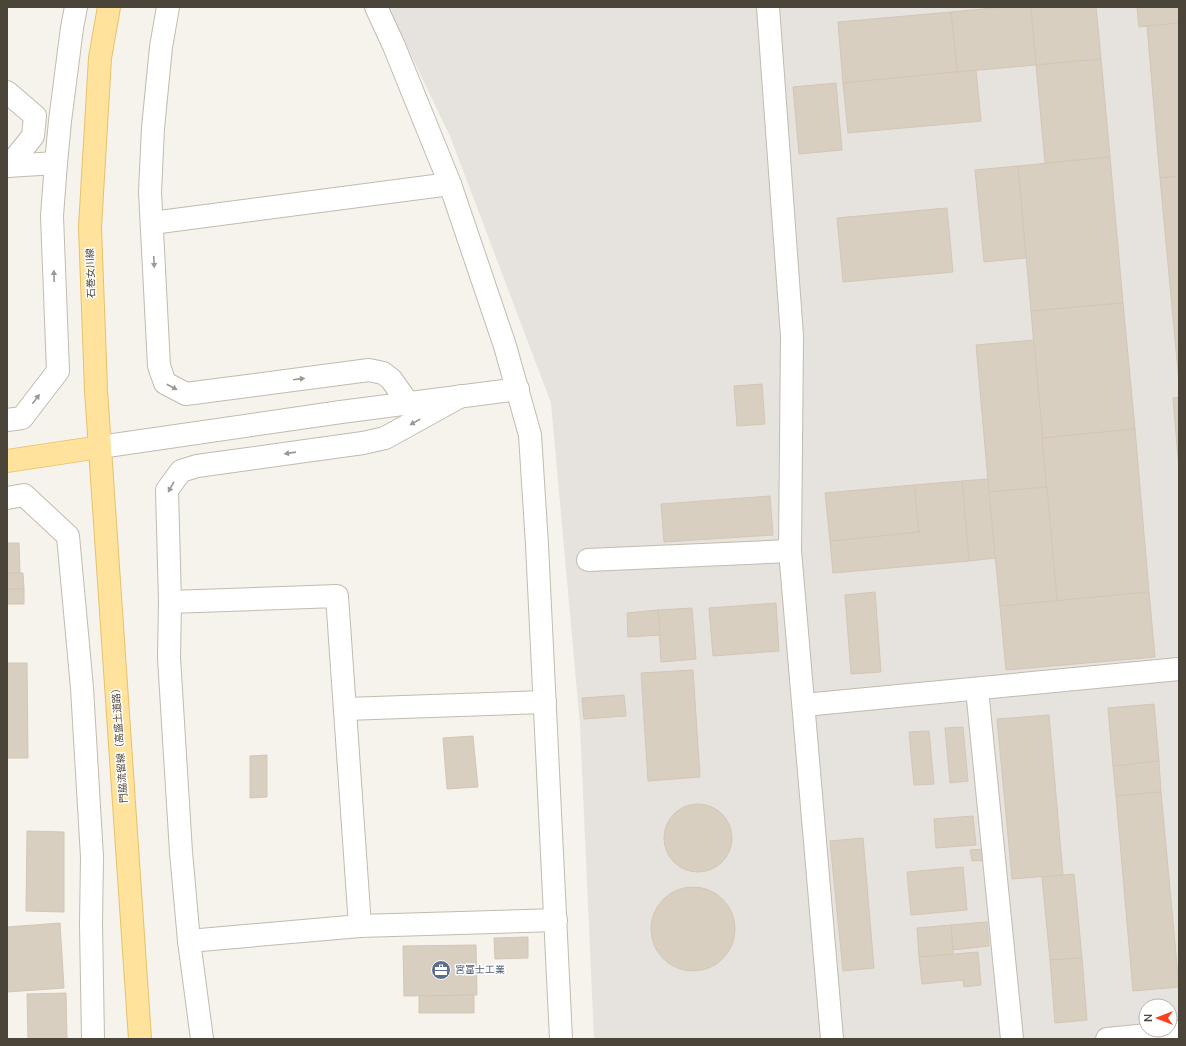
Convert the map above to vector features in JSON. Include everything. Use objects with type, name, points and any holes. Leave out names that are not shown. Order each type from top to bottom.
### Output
[{"type":"main road","name":"石巻女川線","points":[[100,447],[96,390],[90,227],[100,58],[109,7]]},
{"type":"main road","points":[[7,461],[100,447]]},
{"type":"main road","name":"門脇流留線（高盛土道路）","points":[[100,447],[140,1039]]},
{"type":"street","points":[[7,420],[22,418],[58,371],[52,216],[56,163],[72,28],[76,7]]},
{"type":"street","points":[[168,7],[160,47],[153,128],[150,192],[159,366],[165,383],[186,394],[369,370],[383,372],[391,379],[408,403]]},
{"type":"street","points":[[376,7],[394,46],[450,184],[505,346],[530,435],[562,1039]]},
{"type":"street","points":[[768,7],[792,336],[790,551],[832,1039]]},
{"type":"street","points":[[7,92],[36,116],[33,136],[8,166]]},
{"type":"street","points":[[8,166],[56,163]]},
{"type":"street","points":[[152,223],[450,184]]},
{"type":"street","points":[[100,447],[408,403],[518,389]]},
{"type":"street","points":[[202,1039],[189,941],[181,852],[169,658],[170,602],[167,490],[181,471],[197,466],[363,443],[386,438],[461,396]]},
{"type":"street","points":[[7,498],[24,495],[68,536],[82,688],[92,857],[91,924],[93,1039]]},
{"type":"street","points":[[588,560],[790,551]]},
{"type":"street","points":[[170,602],[337,596],[360,926]]},
{"type":"street","points":[[804,705],[1179,669]]},
{"type":"street","points":[[977,689],[1012,1039]]},
{"type":"street","points":[[346,709],[545,702]]},
{"type":"street","points":[[189,941],[360,926],[556,920]]},
{"type":"street","points":[[1113,1039],[1179,1032]]},
{"type":"shaded area","points":[[388,7],[1179,7],[1179,1039],[594,1039],[580,725],[551,403],[450,136]]},
{"type":"building","points":[[1005,7],[1031,7],[1036,65],[957,72],[951,12]]},
{"type":"building","points":[[1031,7],[1096,7],[1101,59],[1036,65]]},
{"type":"building","points":[[1137,7],[1179,7],[1179,23],[1139,27]]},
{"type":"building","points":[[951,12],[957,72],[843,83],[838,22]]},
{"type":"building","points":[[1179,23],[1179,176],[1160,178],[1147,26]]},
{"type":"building","points":[[1101,59],[1110,157],[1045,163],[1036,65]]},
{"type":"building","points":[[976,70],[981,121],[848,133],[843,83]]},
{"type":"building","points":[[836,83],[842,150],[799,154],[793,87]]},
{"type":"building","points":[[1110,157],[1123,303],[1031,311],[1018,166]]},
{"type":"building","points":[[1018,166],[1026,258],[984,262],[975,170]]},
{"type":"building","points":[[1179,176],[1179,382],[1160,178]]},
{"type":"building","points":[[947,208],[953,272],[843,282],[837,218]]},
{"type":"building","points":[[1123,303],[1135,429],[1042,438],[1031,311]]},
{"type":"building","points":[[1034,340],[1047,487],[989,492],[976,345]]},
{"type":"building","points":[[762,384],[765,424],[737,426],[734,386]]},
{"type":"building","points":[[1179,397],[1179,469],[1173,398]]},
{"type":"building","points":[[1135,429],[1149,592],[1057,601],[1042,438]]},
{"type":"building","points":[[988,479],[996,558],[969,561],[962,481]]},
{"type":"building","points":[[962,481],[969,561],[833,573],[830,541],[919,532],[914,485]]},
{"type":"building","points":[[914,485],[919,532],[830,541],[825,493]]},
{"type":"building","points":[[1047,487],[1057,601],[1000,606],[989,492]]},
{"type":"building","points":[[770,496],[773,535],[664,542],[661,504]]},
{"type":"building","points":[[7,543],[19,543],[20,573],[7,573]]},
{"type":"building","points":[[7,573],[23,573],[24,589],[7,589]]},
{"type":"building","points":[[7,589],[24,589],[24,604],[7,604]]},
{"type":"building","points":[[875,592],[881,672],[851,674],[845,595]]},
{"type":"building","points":[[1149,592],[1155,657],[1006,670],[1000,606]]},
{"type":"building","points":[[776,603],[779,651],[713,656],[709,608]]},
{"type":"building","points":[[692,608],[696,659],[661,662],[658,610]]},
{"type":"building","points":[[658,610],[660,635],[628,637],[627,613]]},
{"type":"building","points":[[7,663],[27,663],[28,758],[7,758]]},
{"type":"building","points":[[693,670],[700,777],[648,781],[641,673]]},
{"type":"building","points":[[624,695],[626,716],[584,719],[582,698]]},
{"type":"building","points":[[1154,704],[1159,761],[1113,766],[1108,708]]},
{"type":"building","points":[[1049,715],[1063,875],[1012,879],[997,719]]},
{"type":"building","points":[[963,727],[968,781],[950,783],[945,728]]},
{"type":"building","points":[[929,731],[934,784],[914,785],[909,732]]},
{"type":"building","points":[[473,736],[478,787],[447,789],[443,738]]},
{"type":"building","points":[[267,755],[267,797],[250,798],[250,756]]},
{"type":"building","points":[[1159,761],[1161,792],[1116,796],[1113,766]]},
{"type":"building","points":[[1161,792],[1179,987],[1133,991],[1116,796]]},
{"type":"building","points":[[698,804],[711,807],[722,814],[729,825],[732,838],[729,851],[722,862],[711,869],[698,872],[685,869],[674,862],[667,851],[664,838],[667,825],[674,814],[685,807]]},
{"type":"building","points":[[973,816],[976,845],[936,848],[934,819]]},
{"type":"building","points":[[27,831],[64,832],[64,912],[26,911]]},
{"type":"building","points":[[863,838],[874,968],[843,971],[830,841]]},
{"type":"building","points":[[986,849],[987,860],[972,861],[970,850]]},
{"type":"building","points":[[963,867],[967,910],[911,915],[907,872]]},
{"type":"building","points":[[1074,874],[1082,958],[1050,960],[1042,877]]},
{"type":"building","points":[[693,887],[709,890],[723,899],[732,913],[735,929],[732,945],[723,959],[709,968],[693,971],[677,968],[663,959],[654,945],[651,929],[654,913],[663,899],[677,890]]},
{"type":"building","points":[[987,922],[989,946],[953,950],[951,925]]},
{"type":"building","points":[[60,923],[64,988],[7,992],[7,927]]},
{"type":"building","points":[[951,925],[953,954],[919,957],[917,928]]},
{"type":"building","points":[[528,937],[528,958],[495,959],[494,938]]},
{"type":"building","points":[[476,945],[477,995],[404,996],[403,946]]},
{"type":"building","points":[[978,952],[981,985],[964,987],[963,980],[922,984],[919,957]]},
{"type":"building","points":[[1082,958],[1087,1020],[1055,1023],[1050,960]]},
{"type":"building","points":[[66,993],[67,1039],[28,1039],[27,994]]},
{"type":"building","points":[[474,995],[474,1013],[419,1013],[419,996]]},
{"type":"place","name":"宮富士工業","points":[[441,970]]}]
